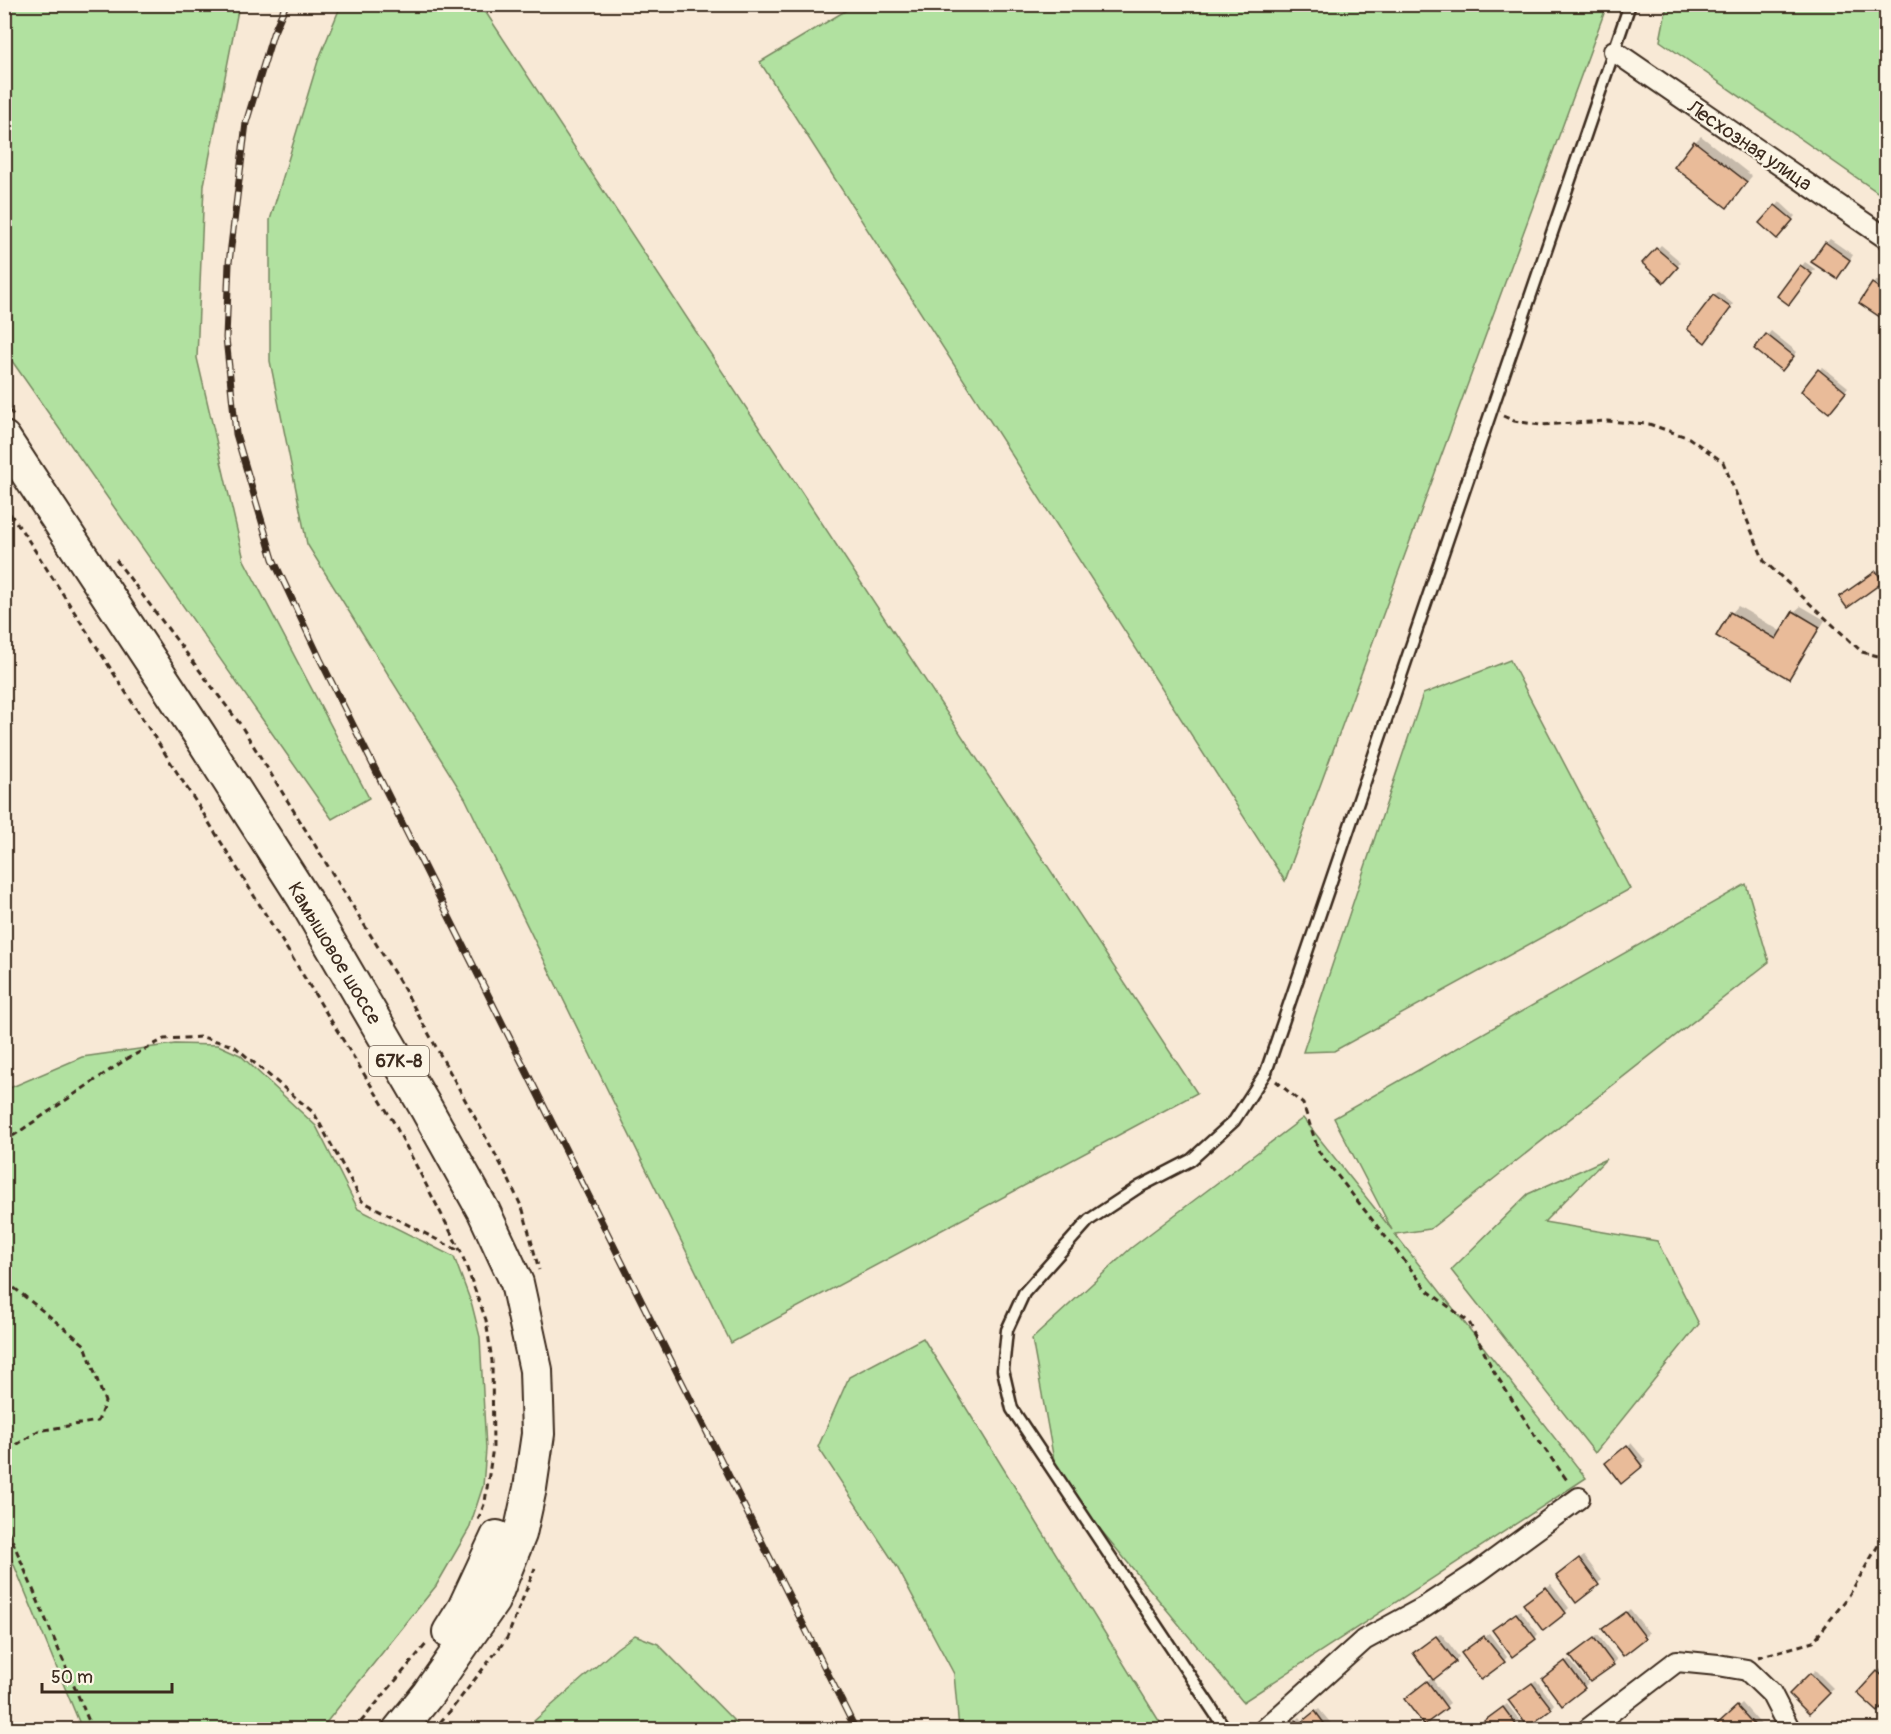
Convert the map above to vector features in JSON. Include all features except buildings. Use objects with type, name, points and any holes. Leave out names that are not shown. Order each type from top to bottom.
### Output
[{"type":"main road","name":"Камышовое шоссе","points":[[4,438],[200,734],[303,897],[461,1170],[484,1212],[517,1283],[536,1370],[538,1434],[520,1534],[493,1601],[428,1694],[399,1730]]},
{"type":"main road","name":"Камышовое шоссе","points":[[4,469],[98,609],[310,946],[417,1127],[468,1221],[502,1301],[515,1380],[516,1442],[506,1502],[497,1536],[464,1608],[404,1696],[375,1730]]},
{"type":"street","name":"Лесхозная улица","points":[[1614,51],[1887,238]]},
{"type":"street","points":[[1264,1730],[1364,1640],[1423,1608],[1478,1572],[1580,1498]]},
{"type":"street","points":[[1587,1730],[1677,1661],[1718,1665],[1747,1671],[1771,1693],[1790,1730]]},
{"type":"lane","points":[[1226,1730],[1012,1409],[1003,1370],[1007,1330],[1024,1293],[1089,1220],[1139,1187],[1191,1160],[1234,1121],[1266,1072],[1630,4]]},
{"type":"path","points":[[1490,410],[1514,421],[1540,425],[1607,421],[1649,424],[1689,438],[1723,462],[1764,561],[1862,652],[1887,658]]},
{"type":"path","points":[[4,506],[27,538],[203,813],[393,1121],[461,1252],[486,1320],[492,1361],[493,1447],[485,1502],[478,1522]]},
{"type":"path","points":[[4,1142],[125,1060],[164,1040],[202,1037],[234,1046],[314,1113],[362,1201],[461,1252]]},
{"type":"path","points":[[1266,1072],[1302,1104],[1319,1152],[1428,1291],[1469,1322],[1493,1370],[1534,1434],[1580,1498]]},
{"type":"path","points":[[4,1288],[13,1287],[85,1345],[105,1402],[98,1421],[38,1431],[4,1453]]},
{"type":"path","points":[[4,1521],[91,1725],[90,1730]]},
{"type":"path","points":[[1718,1665],[1813,1642],[1848,1597],[1883,1538],[1887,1536]]},
{"type":"path","points":[[354,1730],[424,1649],[430,1639]]},
{"type":"path","points":[[433,1730],[451,1710]]},
{"type":"green space","points":[[4,5],[239,5],[204,185],[197,358],[244,560],[369,798],[332,819],[5,351]]},
{"type":"green space","points":[[341,5],[481,5],[1197,1093],[731,1343],[465,798],[307,544],[270,361],[270,220],[318,61]]},
{"type":"green space","points":[[855,5],[1607,5],[1285,881],[760,62]]},
{"type":"green space","points":[[1667,5],[1847,5],[1849,9],[1886,5],[1886,198],[1660,41]]},
{"type":"green space","points":[[1510,660],[1630,889],[1334,1051],[1303,1052],[1423,694]]},
{"type":"green space","points":[[1746,884],[1769,962],[1430,1229],[1395,1234],[1586,1478],[1243,1702],[1057,1477],[1032,1339],[1131,1248],[1303,1118],[1392,1230],[1334,1118]]},
{"type":"green space","points":[[175,1044],[218,1045],[240,1055],[316,1126],[358,1209],[454,1257],[472,1305],[480,1337],[486,1449],[483,1486],[469,1529],[436,1586],[321,1729],[82,1729],[5,1543],[5,1090],[82,1057]]},
{"type":"green space","points":[[1606,1159],[1544,1222],[1657,1241],[1699,1324],[1595,1453],[1451,1270],[1528,1194]]},
{"type":"green space","points":[[923,1338],[1164,1729],[959,1729],[954,1674],[897,1567],[818,1447],[849,1377]]},
{"type":"green space","points":[[635,1635],[658,1644],[742,1729],[525,1729],[617,1648]]},
{"type":"railway","points":[[286,4],[273,34],[246,123],[229,263],[226,338],[236,434],[273,559],[320,659],[856,1730]]}]
